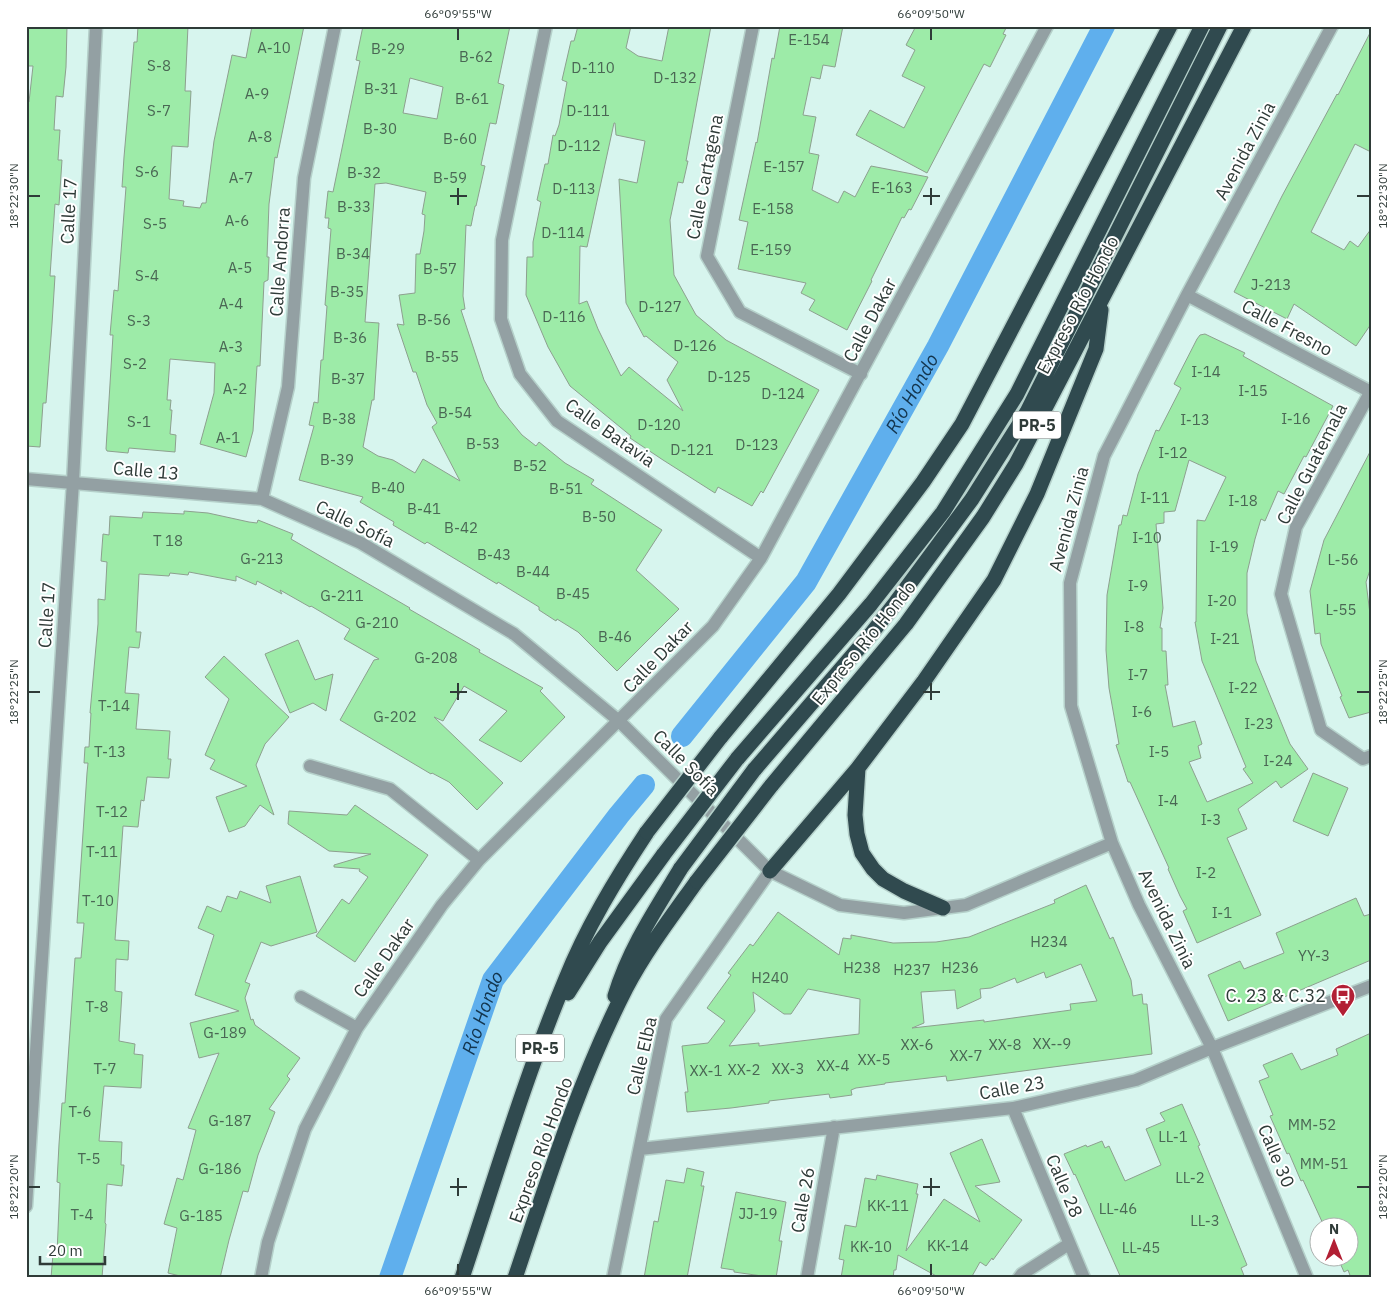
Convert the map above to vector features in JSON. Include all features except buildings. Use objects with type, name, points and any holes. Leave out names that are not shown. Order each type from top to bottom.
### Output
[{"type":"highway","name":"Expreso Río Hondo","points":[[462,1278],[565,980],[600,908],[647,832],[720,738],[839,594],[924,482],[962,424],[1170,26]]},
{"type":"highway","points":[[549,1024],[600,942],[736,759],[860,618],[943,512],[1017,394],[1202,26]]},
{"type":"highway","points":[[604,1036],[621,977],[644,928],[681,868],[754,770],[891,608],[972,500],[1017,428],[1031,404],[1220,26]]},
{"type":"highway","name":"Expreso Río Hondo","points":[[515,1278],[556,1154],[604,1036],[650,946],[697,881],[771,786],[906,624],[983,517],[1016,464],[1244,26]]},
{"type":"highway","points":[[770,871],[858,768],[924,681],[994,580],[1037,494],[1096,349],[1103,299]]},
{"type":"highway","points":[[858,768],[855,815],[857,834],[862,852],[873,869],[883,878],[904,891],[943,908]]},
{"type":"street","name":"Calle 17","points":[[26,1206],[73,482],[96,26]]},
{"type":"street","name":"Calle Andorra","points":[[262,500],[288,387],[304,178],[335,26]]},
{"type":"street","name":"Calle Batavia","points":[[546,26],[502,240],[501,319],[520,374],[557,421],[761,558]]},
{"type":"street","name":"Calle Cartagena","points":[[754,26],[707,256],[740,312],[860,374]]},
{"type":"street","name":"Calle Dakar","points":[[261,1278],[268,1242],[306,1128],[357,1028],[442,905],[480,860],[713,626],[761,558],[1047,26]]},
{"type":"street","name":"Avenida Zinia","points":[[1212,1048],[1139,905],[1112,842],[1071,706],[1070,583],[1104,456],[1187,295],[1332,26]]},
{"type":"street","name":"Calle Fresno","points":[[1187,295],[1371,391]]},
{"type":"street","name":"Calle Guatemala","points":[[1371,391],[1296,527],[1281,594],[1321,730],[1363,759],[1371,756]]},
{"type":"street","name":"Calle 13","points":[[26,479],[262,500]]},
{"type":"street","name":"Calle Sofía","points":[[262,500],[361,543],[514,634],[619,721],[770,871],[840,905],[904,913],[966,905],[1112,842]]},
{"type":"street","points":[[310,766],[390,789],[480,860]]},
{"type":"street","name":"Calle Elba","points":[[613,1278],[666,1019],[770,871]]},
{"type":"street","name":"Calle 23","points":[[640,1148],[1013,1108],[1136,1080],[1371,986]]},
{"type":"street","points":[[301,997],[357,1028]]},
{"type":"street","name":"Calle 30","points":[[1212,1048],[1307,1278]]},
{"type":"street","name":"Calle 28","points":[[1013,1108],[1084,1278]]},
{"type":"street","name":"Calle 26","points":[[807,1278],[834,1128]]},
{"type":"street","points":[[1019,1278],[1022,1274],[1069,1244]]},
{"type":"waterway","name":"Río Hondo","points":[[682,736],[806,582],[938,346],[1104,26]]},
{"type":"waterway","name":"Río Hondo","points":[[390,1278],[493,980],[644,785]]},
{"type":"place","name":"C. 23 & C.32","points":[[1343,1017]]}]
